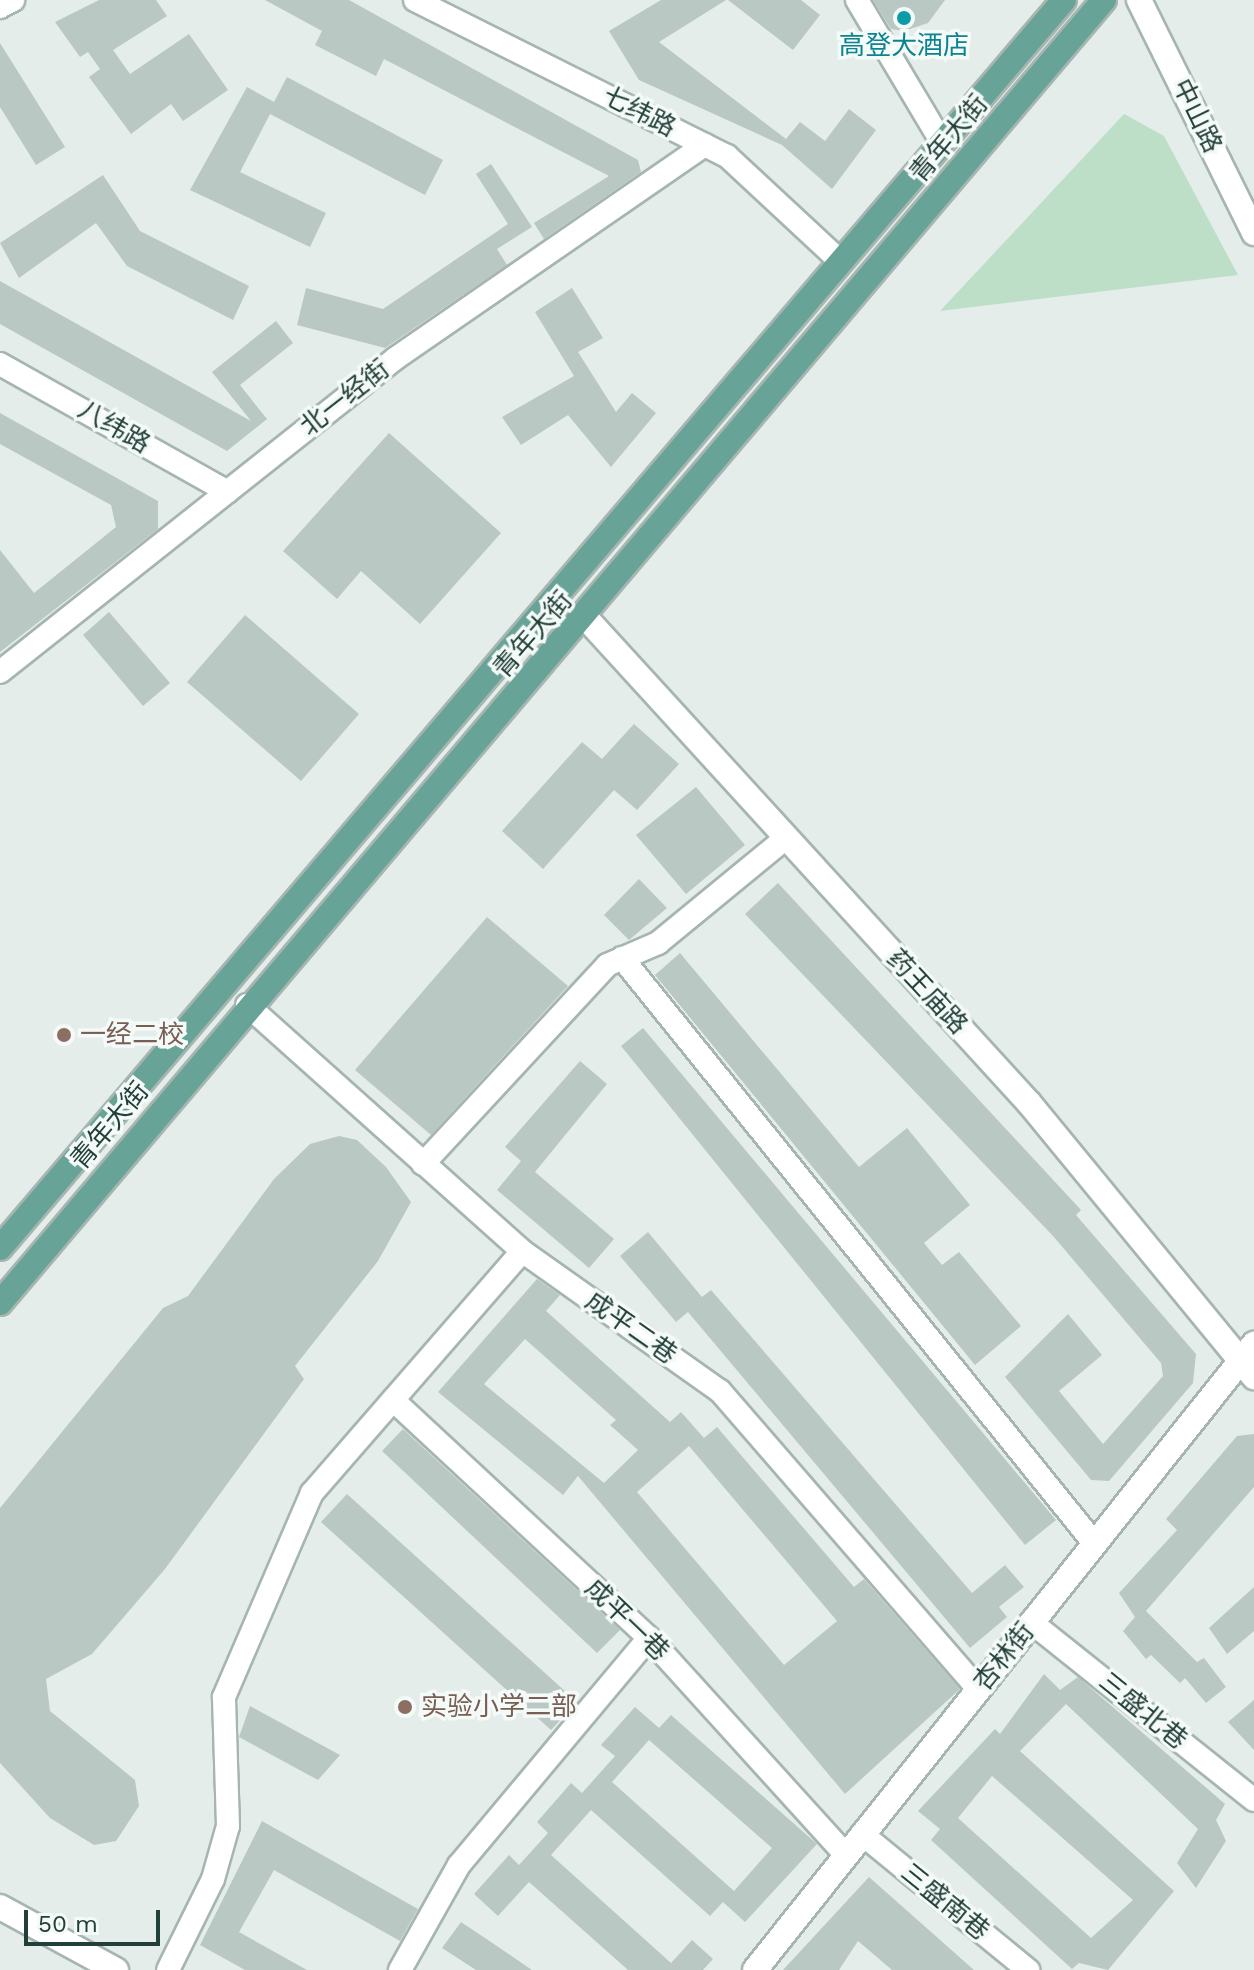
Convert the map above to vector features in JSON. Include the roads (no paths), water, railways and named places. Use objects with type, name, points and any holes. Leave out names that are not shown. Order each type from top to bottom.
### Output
[{"type":"main road","name":"青年大街","points":[[0,1248],[940,139],[1064,0]]},
{"type":"main road","name":"青年大街","points":[[0,1303],[247,1005],[586,618],[1104,0]]},
{"type":"street","points":[[0,7],[13,0]]},
{"type":"street","name":"七纬路","points":[[415,0],[727,156],[839,260]]},
{"type":"street","points":[[857,0],[940,139]]},
{"type":"street","name":"中山路","points":[[1139,0],[1254,233]]},
{"type":"street","name":"北一经街","points":[[0,672],[396,358],[705,145]]},
{"type":"street","name":"八纬路","points":[[0,364],[228,492]]},
{"type":"street","name":"药王庙路","points":[[586,618],[1029,1103],[1249,1361]]},
{"type":"street","points":[[423,1164],[607,965],[658,943],[786,838]]},
{"type":"street","points":[[622,958],[1094,1543]]},
{"type":"street","name":"成平二巷","points":[[247,1005],[522,1251],[720,1391],[978,1689]]},
{"type":"street","points":[[168,1970],[213,1879],[228,1826],[224,1697],[312,1493],[522,1251]]},
{"type":"street","name":"杏林街","points":[[755,1970],[1094,1543],[1249,1361]]},
{"type":"street","name":"成平一巷","points":[[393,1400],[649,1638],[846,1855]]},
{"type":"street","name":"三盛北巷","points":[[1031,1622],[1254,1800]]},
{"type":"street","points":[[400,1970],[459,1865],[649,1638]]},
{"type":"street","name":"三盛南巷","points":[[862,1834],[1028,1970]]},
{"type":"street","points":[[0,1907],[116,1970]]},
{"type":"place","name":"高登大酒店","points":[[904,18]]},
{"type":"place","name":"一经二校","points":[[64,1035]]},
{"type":"place","name":"实验小学二部","points":[[405,1707]]}]
